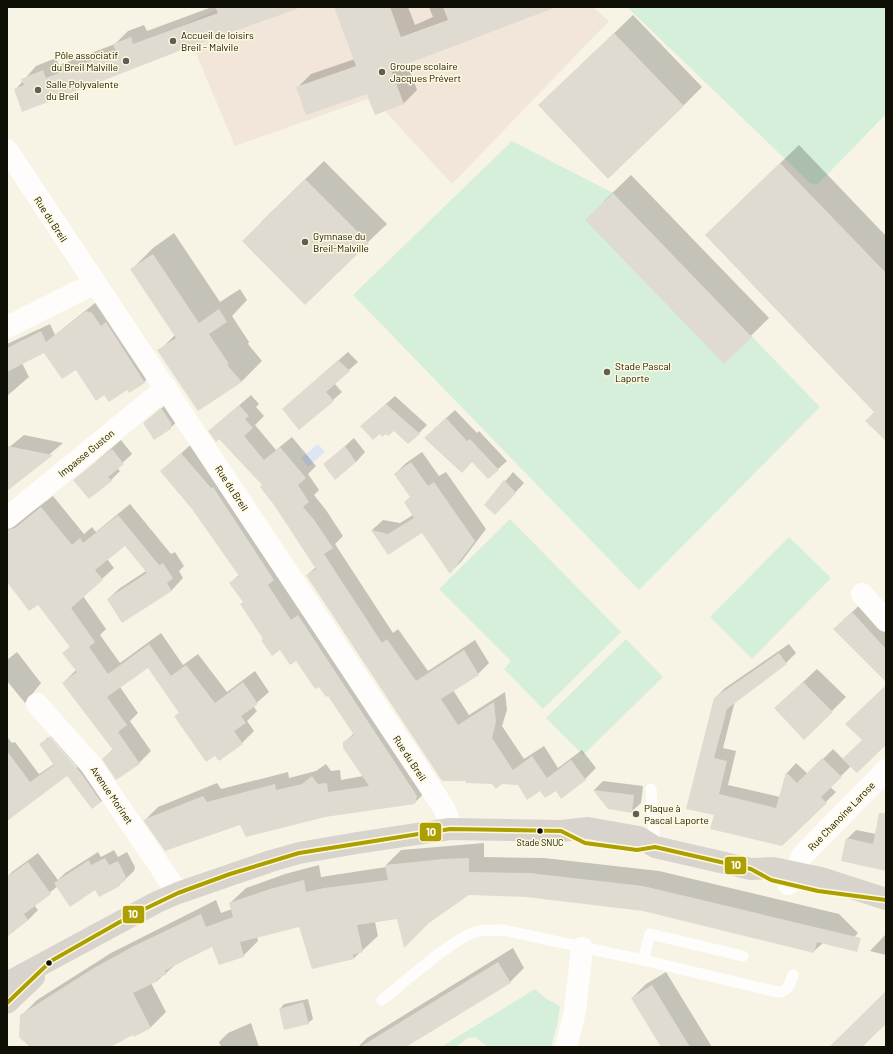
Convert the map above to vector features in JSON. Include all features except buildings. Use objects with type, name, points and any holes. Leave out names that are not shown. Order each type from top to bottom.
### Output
[{"type":"main road","points":[[7,983],[51,961],[132,915],[178,893],[230,874],[299,853],[450,829],[562,831],[588,828],[639,837],[655,847],[751,869],[773,868],[792,879],[821,878],[886,900]]},
{"type":"main road","points":[[7,1003],[51,961]]},
{"type":"street","name":"Rue du Breil","points":[[7,150],[444,808],[450,829]]},
{"type":"street","points":[[7,327],[94,283]]},
{"type":"street","name":"Impasse Guston","points":[[7,518],[166,388]]},
{"type":"street","points":[[862,594],[886,621]]},
{"type":"street","name":"Avenue Morinet","points":[[37,704],[91,765],[178,893]]},
{"type":"street","name":"Rue Chanoine Larose","points":[[792,879],[802,856],[886,770]]},
{"type":"street","points":[[566,1047],[575,1011],[582,948]]},
{"type":"lane","points":[[651,789],[655,847]]},
{"type":"lane","points":[[382,1000],[456,943],[477,932],[503,930],[643,960],[777,992],[782,992],[788,988],[793,975]]},
{"type":"lane","points":[[643,960],[650,934],[743,956]]},
{"type":"shaded area","name":"Groupe scolaire Jacques Prévert","points":[[221,7],[593,7],[609,21],[452,184],[385,111],[375,115],[368,99],[235,146],[184,25]]},
{"type":"shaded area","points":[[318,444],[325,452],[308,467],[301,458]]},
{"type":"green space","points":[[627,7],[886,7],[886,114],[820,182],[816,185],[810,183]]},
{"type":"green space","name":"Stade Pascal Laporte","points":[[512,141],[613,193],[820,407],[639,590],[353,295]]},
{"type":"green space","points":[[510,519],[621,632],[543,709],[504,669],[511,661],[439,589]]},
{"type":"green space","points":[[789,537],[831,578],[752,659],[710,617]]},
{"type":"green space","points":[[626,639],[663,677],[583,755],[546,718]]},
{"type":"green space","points":[[535,989],[545,998],[560,1006],[557,1026],[551,1047],[488,1047],[475,1037],[468,1038],[456,1047],[441,1047]]},
{"type":"transit line","name":"10","points":[[7,1003],[51,961],[132,915],[178,893],[230,874],[299,853],[450,829],[561,831],[585,843],[637,850],[655,847],[751,869],[771,880],[818,891],[886,900]]},
{"type":"place","name":"Accueil de loisirs Breil - Malvile","points":[[173,41]]},
{"type":"place","name":"Pôle associatif du Breil Malville","points":[[126,61]]},
{"type":"place","name":"Groupe scolaire Jacques Prévert","points":[[382,72]]},
{"type":"place","name":"Salle Polyvalente du Breil","points":[[38,90]]},
{"type":"place","name":"Gymnase du Breil-Malville","points":[[305,242]]},
{"type":"place","name":"Stade Pascal Laporte","points":[[607,372]]},
{"type":"place","name":"Plaque à Pascal Laporte","points":[[636,814]]},
{"type":"place","name":"Stade SNUC","points":[[540,831]]}]
